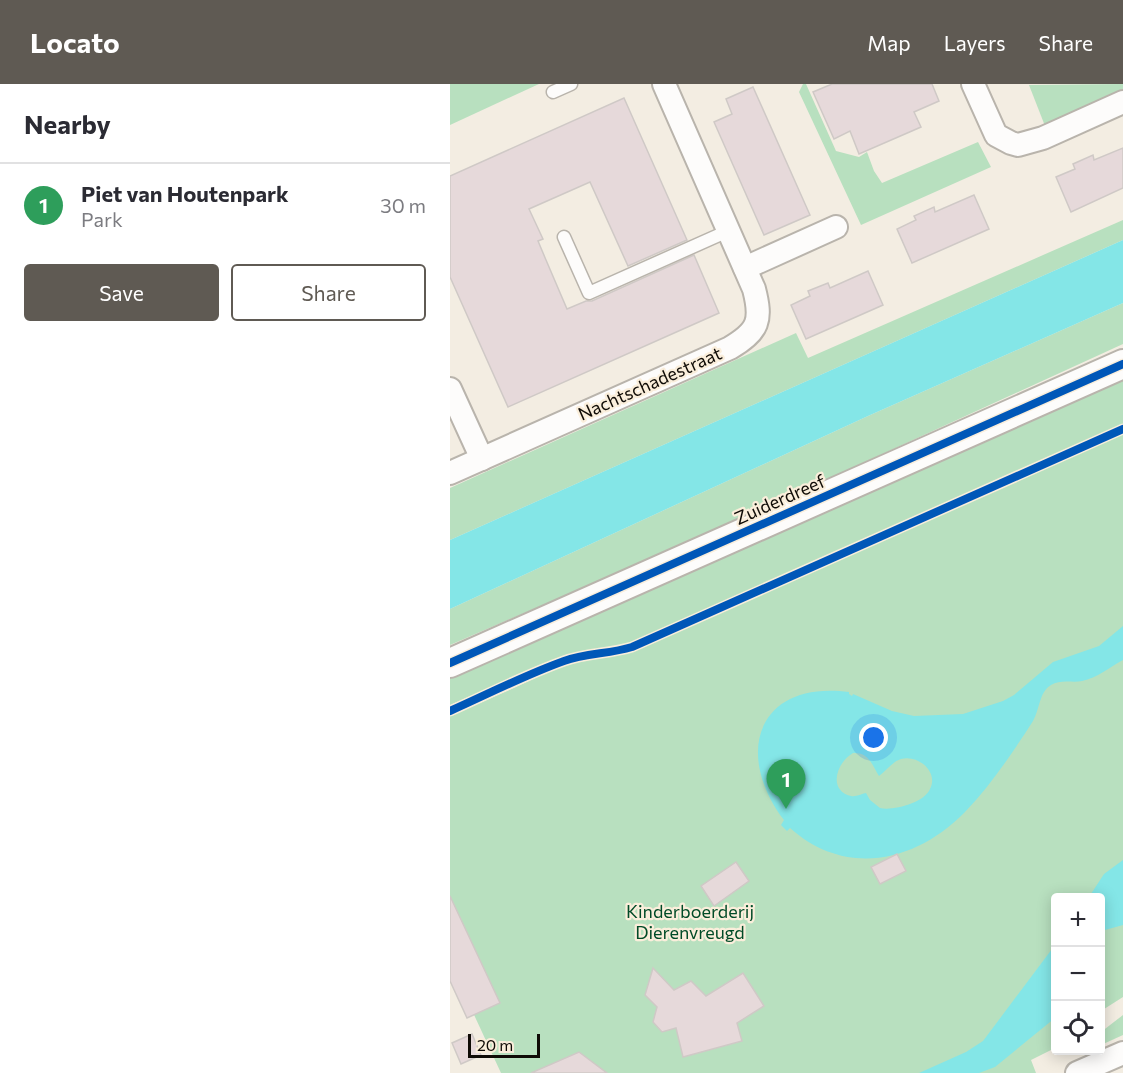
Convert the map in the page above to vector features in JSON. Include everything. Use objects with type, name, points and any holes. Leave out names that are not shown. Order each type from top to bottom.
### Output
[{"type":"street","name":"Nachtschadestraat","points":[[450,473],[730,348],[756,327],[759,312],[754,289],[664,84]]},
{"type":"street","points":[[973,84],[996,135],[1018,145],[1043,138],[1123,102]]},
{"type":"street","points":[[745,268],[836,227]]},
{"type":"street","name":"Zuiderdreef","points":[[450,663],[1123,364]]},
{"type":"street","points":[[450,388],[482,459]]},
{"type":"street","points":[[1077,1073],[1123,1053]]},
{"type":"lane","points":[[553,92],[571,84]]},
{"type":"lane","points":[[564,237],[589,293],[728,231]]},
{"type":"green space","points":[[450,84],[539,84],[450,125]]},
{"type":"green space","points":[[803,84],[806,84],[836,151],[859,157],[867,152],[874,171],[882,183],[978,142],[991,167],[861,225],[799,92]]},
{"type":"green space","points":[[1123,84],[1123,90],[1045,126],[1029,85]]},
{"type":"green space","points":[[1123,220],[1123,240],[450,540],[450,488],[796,333],[808,358]]},
{"type":"green space","points":[[1123,303],[1123,344],[705,535],[450,645],[450,609],[868,416]]},
{"type":"green space","name":"Kinderboerderij Dierenvreugd","points":[[1123,379],[1123,997],[1105,1008],[1105,893],[1051,893],[1051,1050],[1031,1060],[1036,1073],[501,1073],[450,963],[450,716],[596,649],[555,659],[450,705],[450,677]]},
{"type":"green space","points":[[1123,1015],[1123,1035],[1105,1043],[1105,1029]]},
{"type":"water","points":[[1123,240],[1123,303],[868,416],[450,609],[450,540]]},
{"type":"water","points":[[1123,626],[1123,660],[1088,680],[1058,682],[1047,688],[1033,721],[993,780],[965,812],[925,843],[880,858],[857,858],[834,854],[812,844],[790,828],[787,831],[781,825],[784,820],[768,795],[760,770],[758,747],[763,726],[775,710],[793,698],[818,691],[849,692],[852,696],[853,694],[892,711],[914,716],[963,714],[1014,695],[1053,662],[1099,646]],"holes":[[[858,753],[869,760],[879,776],[901,759],[914,759],[925,766],[932,776],[930,789],[927,794],[915,802],[886,809],[880,808],[870,800],[866,793],[857,796],[844,793],[837,782],[839,769],[847,757]]]},
{"type":"water","points":[[1123,860],[1123,925],[1105,930],[1105,893],[1092,893],[1104,874]]},
{"type":"water","points":[[1051,950],[1051,1021],[995,1067],[979,1073],[919,1073],[966,1052],[983,1041]]},
{"type":"building","points":[[832,84],[932,84],[939,101],[914,112],[921,127],[859,154],[850,131],[834,139],[813,92]]},
{"type":"building","points":[[753,87],[810,215],[764,235],[714,122],[732,114],[726,99]]},
{"type":"building","points":[[624,98],[687,240],[628,266],[590,182],[529,209],[543,239],[538,241],[567,309],[586,301],[592,301],[694,255],[719,313],[508,407],[450,277],[450,176]]},
{"type":"building","points":[[1123,148],[1123,188],[1071,212],[1056,177],[1075,169],[1073,164],[1093,155],[1094,160]]},
{"type":"building","points":[[974,195],[989,229],[912,263],[897,229],[916,220],[914,216],[934,207],[935,212]]},
{"type":"building","points":[[868,271],[883,305],[806,339],[791,305],[810,296],[808,291],[828,283],[830,288]]},
{"type":"building","points":[[897,854],[906,871],[880,884],[871,867]]},
{"type":"building","points":[[736,862],[749,881],[714,906],[701,886]]},
{"type":"building","points":[[450,896],[500,1003],[467,1018],[450,981]]},
{"type":"building","points":[[653,968],[674,990],[691,981],[706,996],[743,973],[764,1006],[737,1023],[742,1041],[683,1057],[676,1028],[662,1032],[653,1022],[657,1007],[645,995]]},
{"type":"building","points":[[472,1034],[481,1055],[461,1064],[452,1043]]},
{"type":"building","points":[[579,1052],[607,1073],[531,1073]]},
{"type":"cycle path","points":[[450,663],[1123,364]]},
{"type":"cycle path","points":[[450,711],[564,661],[632,647],[1123,429]]},
{"type":"place","name":"Piet van Houtenpark","points":[[786,809]]}]
